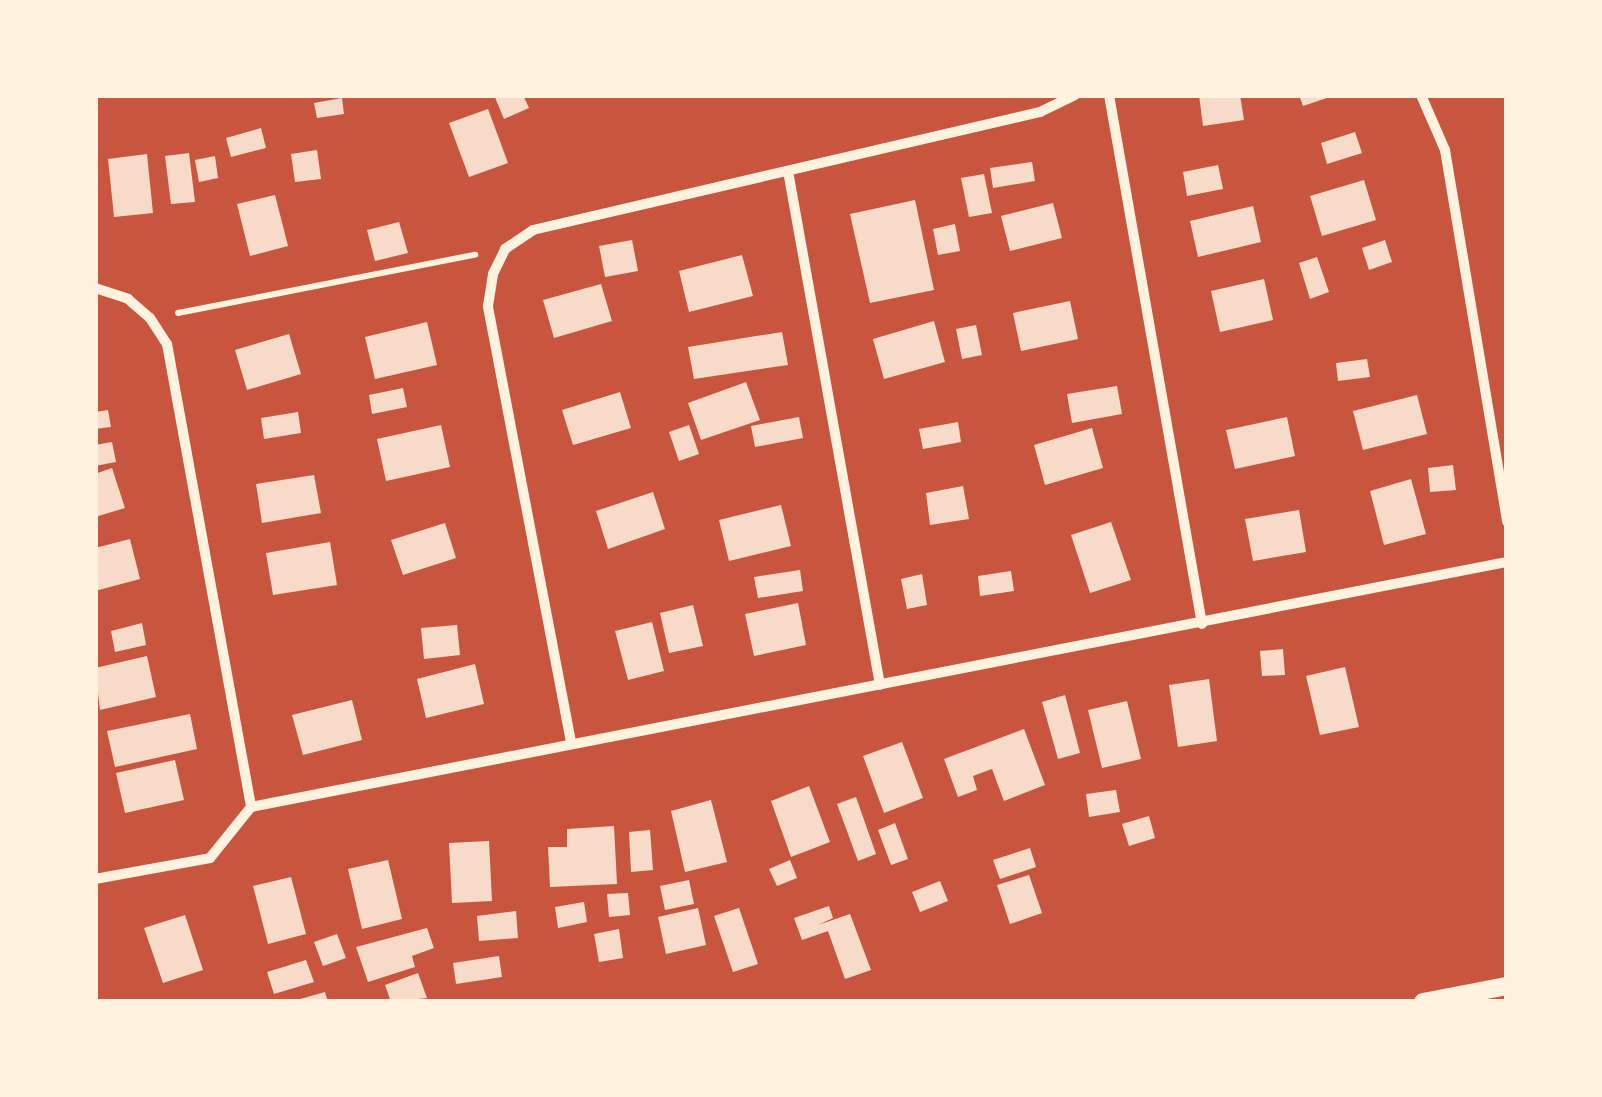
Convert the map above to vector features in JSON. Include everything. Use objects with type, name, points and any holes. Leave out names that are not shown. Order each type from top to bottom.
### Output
[{"type":"street","points":[[571,742],[488,306],[493,274],[505,250],[533,230],[1040,112],[1075,95]]},
{"type":"street","points":[[1109,95],[1202,624]]},
{"type":"street","points":[[1421,95],[1445,150],[1507,522]]},
{"type":"street","points":[[788,172],[880,685]]},
{"type":"street","points":[[95,288],[128,299],[150,318],[167,344],[251,807]]},
{"type":"street","points":[[95,879],[210,858],[251,807],[1507,562]]},
{"type":"street","points":[[1423,1002],[1507,986]]},
{"type":"path","points":[[150,318],[505,250]]},
{"type":"building","points":[[494,95],[523,95],[529,108],[504,119]]},
{"type":"building","points":[[1199,95],[1240,95],[1244,120],[1203,126]]},
{"type":"building","points":[[1299,95],[1333,95],[1333,96],[1303,106]]},
{"type":"building","points":[[342,98],[344,114],[317,118],[314,103]]},
{"type":"building","points":[[488,109],[508,163],[469,177],[449,123]]},
{"type":"building","points":[[261,128],[266,148],[231,157],[226,138]]},
{"type":"building","points":[[1355,132],[1362,153],[1327,164],[1321,143]]},
{"type":"building","points":[[317,150],[321,179],[295,182],[291,154]]},
{"type":"building","points":[[189,153],[195,202],[171,204],[165,156]]},
{"type":"building","points":[[147,154],[153,213],[114,217],[108,159]]},
{"type":"building","points":[[215,156],[218,178],[199,182],[195,160]]},
{"type":"building","points":[[1032,162],[1035,181],[993,188],[990,168]]},
{"type":"building","points":[[1218,165],[1223,189],[1187,196],[1183,172]]},
{"type":"building","points":[[984,174],[992,213],[969,217],[961,178]]},
{"type":"building","points":[[1364,180],[1376,220],[1322,236],[1310,196]]},
{"type":"building","points":[[275,195],[288,246],[250,256],[237,204]]},
{"type":"building","points":[[915,200],[934,290],[870,303],[850,214]]},
{"type":"building","points":[[1053,203],[1062,238],[1010,251],[1001,216]]},
{"type":"building","points":[[1253,206],[1261,242],[1198,257],[1190,221]]},
{"type":"building","points":[[399,222],[408,253],[375,261],[367,230]]},
{"type":"building","points":[[955,224],[960,251],[938,255],[933,229]]},
{"type":"building","points":[[632,240],[638,271],[605,277],[599,246]]},
{"type":"building","points":[[1385,240],[1392,262],[1369,270],[1362,248]]},
{"type":"building","points":[[742,255],[753,296],[689,312],[679,271]]},
{"type":"building","points":[[1317,257],[1329,292],[1310,299],[1299,263]]},
{"type":"building","points":[[1264,279],[1273,320],[1220,332],[1211,291]]},
{"type":"building","points":[[601,284],[612,321],[554,338],[543,300]]},
{"type":"building","points":[[1070,301],[1078,339],[1021,351],[1013,313]]},
{"type":"building","points":[[934,321],[945,362],[884,379],[873,339]]},
{"type":"building","points":[[427,322],[437,365],[375,379],[365,337]]},
{"type":"building","points":[[976,325],[982,355],[962,359],[956,329]]},
{"type":"building","points":[[782,332],[788,365],[694,379],[688,347]]},
{"type":"building","points":[[289,334],[301,374],[247,390],[235,350]]},
{"type":"building","points":[[1367,359],[1370,377],[1338,381],[1336,363]]},
{"type":"building","points":[[746,382],[760,420],[701,440],[688,403]]},
{"type":"building","points":[[1117,386],[1122,414],[1072,423],[1067,394]]},
{"type":"building","points":[[403,388],[407,407],[372,414],[369,395]]},
{"type":"building","points":[[620,392],[631,428],[573,445],[562,410]]},
{"type":"building","points":[[1417,395],[1427,434],[1363,450],[1353,411]]},
{"type":"building","points":[[108,410],[111,427],[95,429],[95,412]]},
{"type":"building","points":[[298,412],[301,433],[264,439],[261,418]]},
{"type":"building","points":[[799,417],[803,438],[755,447],[751,426]]},
{"type":"building","points":[[1287,417],[1295,456],[1235,469],[1226,430]]},
{"type":"building","points":[[958,422],[961,442],[923,449],[919,429]]},
{"type":"building","points":[[441,425],[450,467],[386,481],[377,439]]},
{"type":"building","points":[[689,425],[699,454],[679,461],[669,432]]},
{"type":"building","points":[[1092,428],[1103,468],[1045,485],[1034,445]]},
{"type":"building","points":[[112,442],[116,462],[95,466],[95,445]]},
{"type":"building","points":[[1453,465],[1456,490],[1430,492],[1428,468]]},
{"type":"building","points":[[112,468],[125,508],[95,517],[95,474]]},
{"type":"building","points":[[314,475],[321,513],[262,523],[256,484]]},
{"type":"building","points":[[1411,479],[1426,534],[1384,545],[1370,491]]},
{"type":"building","points":[[963,486],[969,519],[930,525],[926,493]]},
{"type":"building","points":[[653,492],[665,529],[608,549],[596,511]]},
{"type":"building","points":[[781,505],[791,546],[729,561],[719,520]]},
{"type":"building","points":[[1299,510],[1306,552],[1253,561],[1245,519]]},
{"type":"building","points":[[1111,522],[1131,580],[1090,593],[1071,535]]},
{"type":"building","points":[[445,523],[456,558],[403,575],[391,540]]},
{"type":"building","points":[[130,539],[140,579],[95,591],[95,548]]},
{"type":"building","points":[[330,542],[337,585],[273,595],[266,553]]},
{"type":"building","points":[[800,570],[803,591],[758,598],[754,577]]},
{"type":"building","points":[[1011,571],[1014,591],[980,596],[978,576]]},
{"type":"building","points":[[922,574],[927,605],[907,609],[901,579]]},
{"type":"building","points":[[798,603],[806,645],[754,656],[745,614]]},
{"type":"building","points":[[693,605],[703,646],[669,653],[660,613]]},
{"type":"building","points":[[652,622],[664,671],[628,680],[615,631]]},
{"type":"building","points":[[142,623],[146,645],[115,652],[111,631]]},
{"type":"building","points":[[457,625],[460,655],[424,659],[421,628]]},
{"type":"building","points":[[1283,649],[1285,675],[1262,676],[1260,651]]},
{"type":"building","points":[[147,656],[156,697],[100,710],[95,668]]},
{"type":"building","points":[[475,664],[484,704],[426,718],[417,679]]},
{"type":"building","points":[[1345,667],[1359,727],[1320,735],[1306,676]]},
{"type":"building","points":[[1209,679],[1217,741],[1178,747],[1169,685]]},
{"type":"building","points":[[1065,695],[1080,753],[1058,759],[1042,702]]},
{"type":"building","points":[[352,700],[362,740],[303,755],[292,715]]},
{"type":"building","points":[[1127,701],[1141,759],[1102,768],[1088,710]]},
{"type":"building","points":[[190,714],[197,749],[115,767],[107,731]]},
{"type":"building","points":[[1024,729],[1045,785],[1004,801],[992,769],[973,776],[977,790],[958,797],[944,759]]},
{"type":"building","points":[[902,742],[923,798],[884,813],[863,756]]},
{"type":"building","points":[[175,760],[184,800],[125,813],[116,773]]},
{"type":"building","points":[[809,786],[830,842],[791,857],[771,801]]},
{"type":"building","points":[[1116,790],[1120,812],[1089,817],[1086,794]]},
{"type":"building","points":[[856,797],[876,854],[858,861],[837,804]]},
{"type":"building","points":[[711,800],[727,862],[685,872],[671,811]]},
{"type":"building","points":[[1149,816],[1155,838],[1129,846],[1122,824]]},
{"type":"building","points":[[895,823],[908,859],[891,865],[878,830]]},
{"type":"building","points":[[614,826],[617,884],[550,887],[548,847],[567,847],[567,829]]},
{"type":"building","points":[[650,830],[653,870],[631,872],[629,832]]},
{"type":"building","points":[[489,841],[492,901],[452,903],[449,843]]},
{"type":"building","points":[[1030,848],[1036,867],[1000,879],[993,860]]},
{"type":"building","points":[[388,860],[402,919],[362,929],[348,869]]},
{"type":"building","points":[[790,860],[797,878],[777,886],[769,869]]},
{"type":"building","points":[[1029,875],[1042,913],[1010,924],[997,885]]},
{"type":"building","points":[[291,877],[306,934],[268,944],[253,886]]},
{"type":"building","points":[[689,880],[694,904],[665,910],[660,886]]},
{"type":"building","points":[[940,881],[948,901],[920,912],[912,892]]},
{"type":"building","points":[[628,893],[630,915],[609,917],[607,894]]},
{"type":"building","points":[[584,902],[587,922],[558,928],[555,907]]},
{"type":"building","points":[[829,906],[833,918],[818,925],[850,914],[871,970],[845,979],[828,931],[802,940],[794,918]]},
{"type":"building","points":[[698,908],[706,945],[666,954],[658,917]]},
{"type":"building","points":[[739,908],[758,964],[733,972],[714,916]]},
{"type":"building","points":[[516,911],[518,938],[479,941],[477,916]]},
{"type":"building","points":[[185,915],[203,970],[163,983],[144,928]]},
{"type":"building","points":[[427,928],[434,948],[412,956],[415,967],[368,982],[356,947]]},
{"type":"building","points":[[619,929],[623,958],[599,962],[594,934]]},
{"type":"building","points":[[337,934],[346,958],[323,966],[314,942]]},
{"type":"building","points":[[499,956],[502,977],[456,984],[453,963]]},
{"type":"building","points":[[306,960],[314,982],[274,994],[267,972]]},
{"type":"building","points":[[418,973],[427,998],[391,1002],[385,985]]},
{"type":"building","points":[[325,992],[328,1002],[293,1002],[293,1001]]}]
